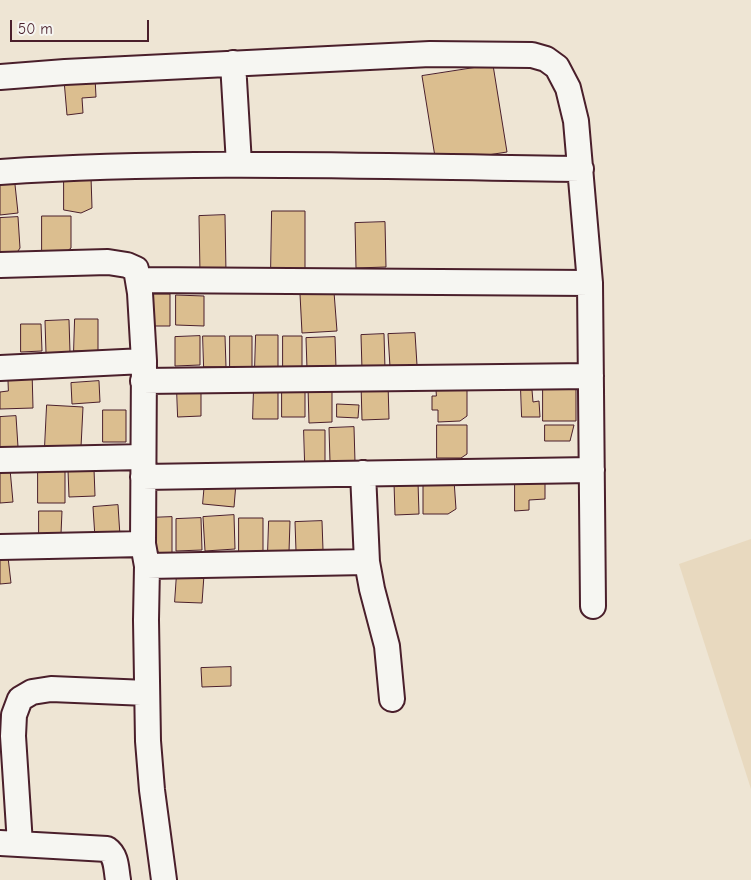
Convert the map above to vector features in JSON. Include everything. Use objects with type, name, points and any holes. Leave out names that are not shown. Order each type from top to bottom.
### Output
[{"type":"street","points":[[0,77],[233,63],[430,54],[532,55],[546,59],[557,67],[568,88],[576,121],[590,283],[593,606]]},
{"type":"street","points":[[233,63],[239,164]]},
{"type":"street","points":[[0,172],[136,165],[239,164],[580,169]]},
{"type":"street","points":[[0,265],[108,262],[127,265],[136,269],[139,280],[143,371],[148,741],[152,790],[164,880]]},
{"type":"street","points":[[139,280],[590,283]]},
{"type":"street","points":[[0,368],[591,376]]},
{"type":"street","points":[[0,460],[143,467],[363,473],[592,470]]},
{"type":"street","points":[[363,473],[367,562],[374,598],[387,646],[392,699]]},
{"type":"street","points":[[0,547],[145,555],[367,562]]},
{"type":"street","points":[[118,880],[114,858],[107,849],[10,844],[14,715],[20,699],[32,692],[52,689],[147,693]]},
{"type":"shaded area","points":[[751,539],[751,789],[679,564]]},
{"type":"building","points":[[493,65],[507,152],[436,163],[422,76]]},
{"type":"building","points":[[95,77],[96,97],[82,98],[83,113],[67,115],[64,80]]},
{"type":"building","points":[[14,175],[18,213],[0,215],[0,176]]},
{"type":"building","points":[[64,177],[91,177],[92,208],[81,213],[64,210]]},
{"type":"building","points":[[272,211],[305,211],[305,271],[271,271]]},
{"type":"building","points":[[225,215],[226,273],[200,274],[199,216]]},
{"type":"building","points":[[42,216],[71,216],[71,248],[61,256],[42,256]]},
{"type":"building","points":[[18,217],[20,248],[14,257],[0,258],[0,218]]},
{"type":"building","points":[[385,222],[386,267],[356,268],[355,223]]},
{"type":"building","points":[[334,292],[337,331],[302,333],[300,294]]},
{"type":"building","points":[[148,294],[170,294],[170,326],[148,326]]},
{"type":"building","points":[[176,295],[204,296],[204,326],[176,325]]},
{"type":"building","points":[[75,319],[98,319],[98,351],[74,351]]},
{"type":"building","points":[[69,320],[70,352],[46,353],[45,321]]},
{"type":"building","points":[[21,324],[41,324],[42,351],[21,352]]},
{"type":"building","points":[[415,333],[417,365],[390,367],[388,334]]},
{"type":"building","points":[[384,334],[385,369],[362,370],[361,335]]},
{"type":"building","points":[[256,335],[278,335],[278,368],[255,368]]},
{"type":"building","points":[[200,336],[200,365],[175,366],[175,337]]},
{"type":"building","points":[[203,336],[225,336],[226,367],[204,367]]},
{"type":"building","points":[[230,336],[252,336],[252,369],[230,369]]},
{"type":"building","points":[[283,336],[302,336],[302,367],[283,368]]},
{"type":"building","points":[[335,337],[336,368],[307,369],[306,338]]},
{"type":"building","points":[[8,370],[32,370],[33,408],[0,409],[0,392],[8,391]]},
{"type":"building","points":[[99,381],[100,402],[72,404],[71,383]]},
{"type":"building","points":[[388,383],[389,419],[362,420],[361,384]]},
{"type":"building","points":[[436,383],[467,383],[467,416],[460,421],[438,422],[438,410],[432,410],[432,396],[436,396]]},
{"type":"building","points":[[543,383],[576,383],[576,421],[543,421]]},
{"type":"building","points":[[332,386],[332,422],[309,423],[308,387]]},
{"type":"building","points":[[254,387],[278,388],[278,419],[253,419]]},
{"type":"building","points":[[282,387],[305,387],[305,417],[282,417]]},
{"type":"building","points":[[177,390],[201,390],[201,416],[178,417]]},
{"type":"building","points":[[521,390],[532,390],[533,402],[539,401],[540,417],[522,417]]},
{"type":"building","points":[[337,404],[359,405],[358,418],[337,417]]},
{"type":"building","points":[[47,405],[83,407],[81,447],[45,446]]},
{"type":"building","points":[[103,410],[126,410],[126,442],[103,442]]},
{"type":"building","points":[[16,416],[18,447],[0,448],[0,417]]},
{"type":"building","points":[[437,425],[467,425],[467,454],[461,458],[437,458]]},
{"type":"building","points":[[545,425],[574,425],[570,441],[545,441]]},
{"type":"building","points":[[354,427],[355,462],[330,462],[329,428]]},
{"type":"building","points":[[304,430],[325,430],[325,462],[305,463]]},
{"type":"building","points":[[10,469],[13,502],[0,503],[0,470]]},
{"type":"building","points":[[94,469],[95,496],[69,497],[68,470]]},
{"type":"building","points":[[38,470],[65,471],[65,503],[38,503]]},
{"type":"building","points":[[454,480],[456,509],[448,514],[423,514],[423,484]]},
{"type":"building","points":[[515,480],[545,480],[545,499],[529,500],[529,510],[515,511]]},
{"type":"building","points":[[205,481],[236,483],[234,507],[203,504]]},
{"type":"building","points":[[418,482],[419,514],[395,515],[394,483]]},
{"type":"building","points":[[118,505],[120,536],[95,538],[93,507]]},
{"type":"building","points":[[39,511],[62,511],[61,534],[39,534]]},
{"type":"building","points":[[234,515],[235,549],[205,551],[203,517]]},
{"type":"building","points":[[172,517],[172,554],[147,554],[146,518]]},
{"type":"building","points":[[201,518],[202,550],[176,551],[176,519]]},
{"type":"building","points":[[239,518],[263,518],[263,553],[239,553]]},
{"type":"building","points":[[269,521],[290,521],[289,552],[268,552]]},
{"type":"building","points":[[322,521],[323,550],[296,551],[295,522]]},
{"type":"building","points":[[8,557],[11,583],[0,584],[0,558]]},
{"type":"building","points":[[177,573],[204,575],[202,603],[175,602]]},
{"type":"building","points":[[231,667],[231,686],[202,687],[201,668]]}]
